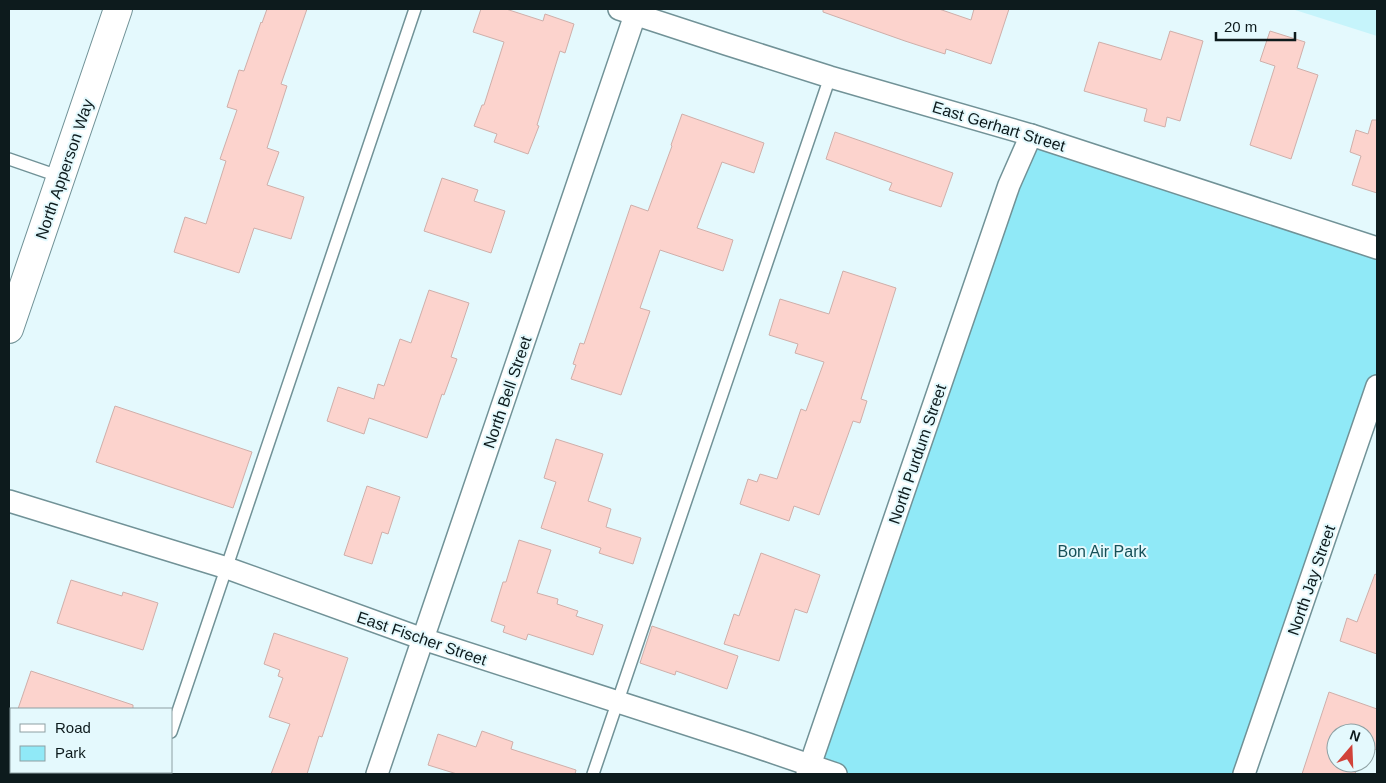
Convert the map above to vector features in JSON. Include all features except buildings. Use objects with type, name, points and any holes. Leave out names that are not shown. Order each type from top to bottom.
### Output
[{"type":"main road","name":"North Apperson Way","points":[[9,329],[118,9]]},
{"type":"street","name":"East Gerhart Street","points":[[630,11],[830,77],[1031,135],[1377,248]]},
{"type":"street","name":"North Bell Street","points":[[376,774],[423,640],[630,11]]},
{"type":"street","name":"North Purdum Street","points":[[808,770],[1010,185],[1031,135]]},
{"type":"street","name":"North Jay Street","points":[[1244,774],[1377,386]]},
{"type":"street","name":"East Fischer Street","points":[[9,501],[227,568],[423,640],[617,703],[808,770],[836,774]]},
{"type":"lane","points":[[172,729],[416,9]]},
{"type":"lane","points":[[593,774],[830,77]]},
{"type":"lane","points":[[9,159],[61,177]]},
{"type":"shaded area","points":[[1292,9],[1377,9],[1377,36]]},
{"type":"green space","name":"Bon Air Park","points":[[1031,135],[1377,248],[1377,386],[1244,774],[836,774],[810,765]]}]
